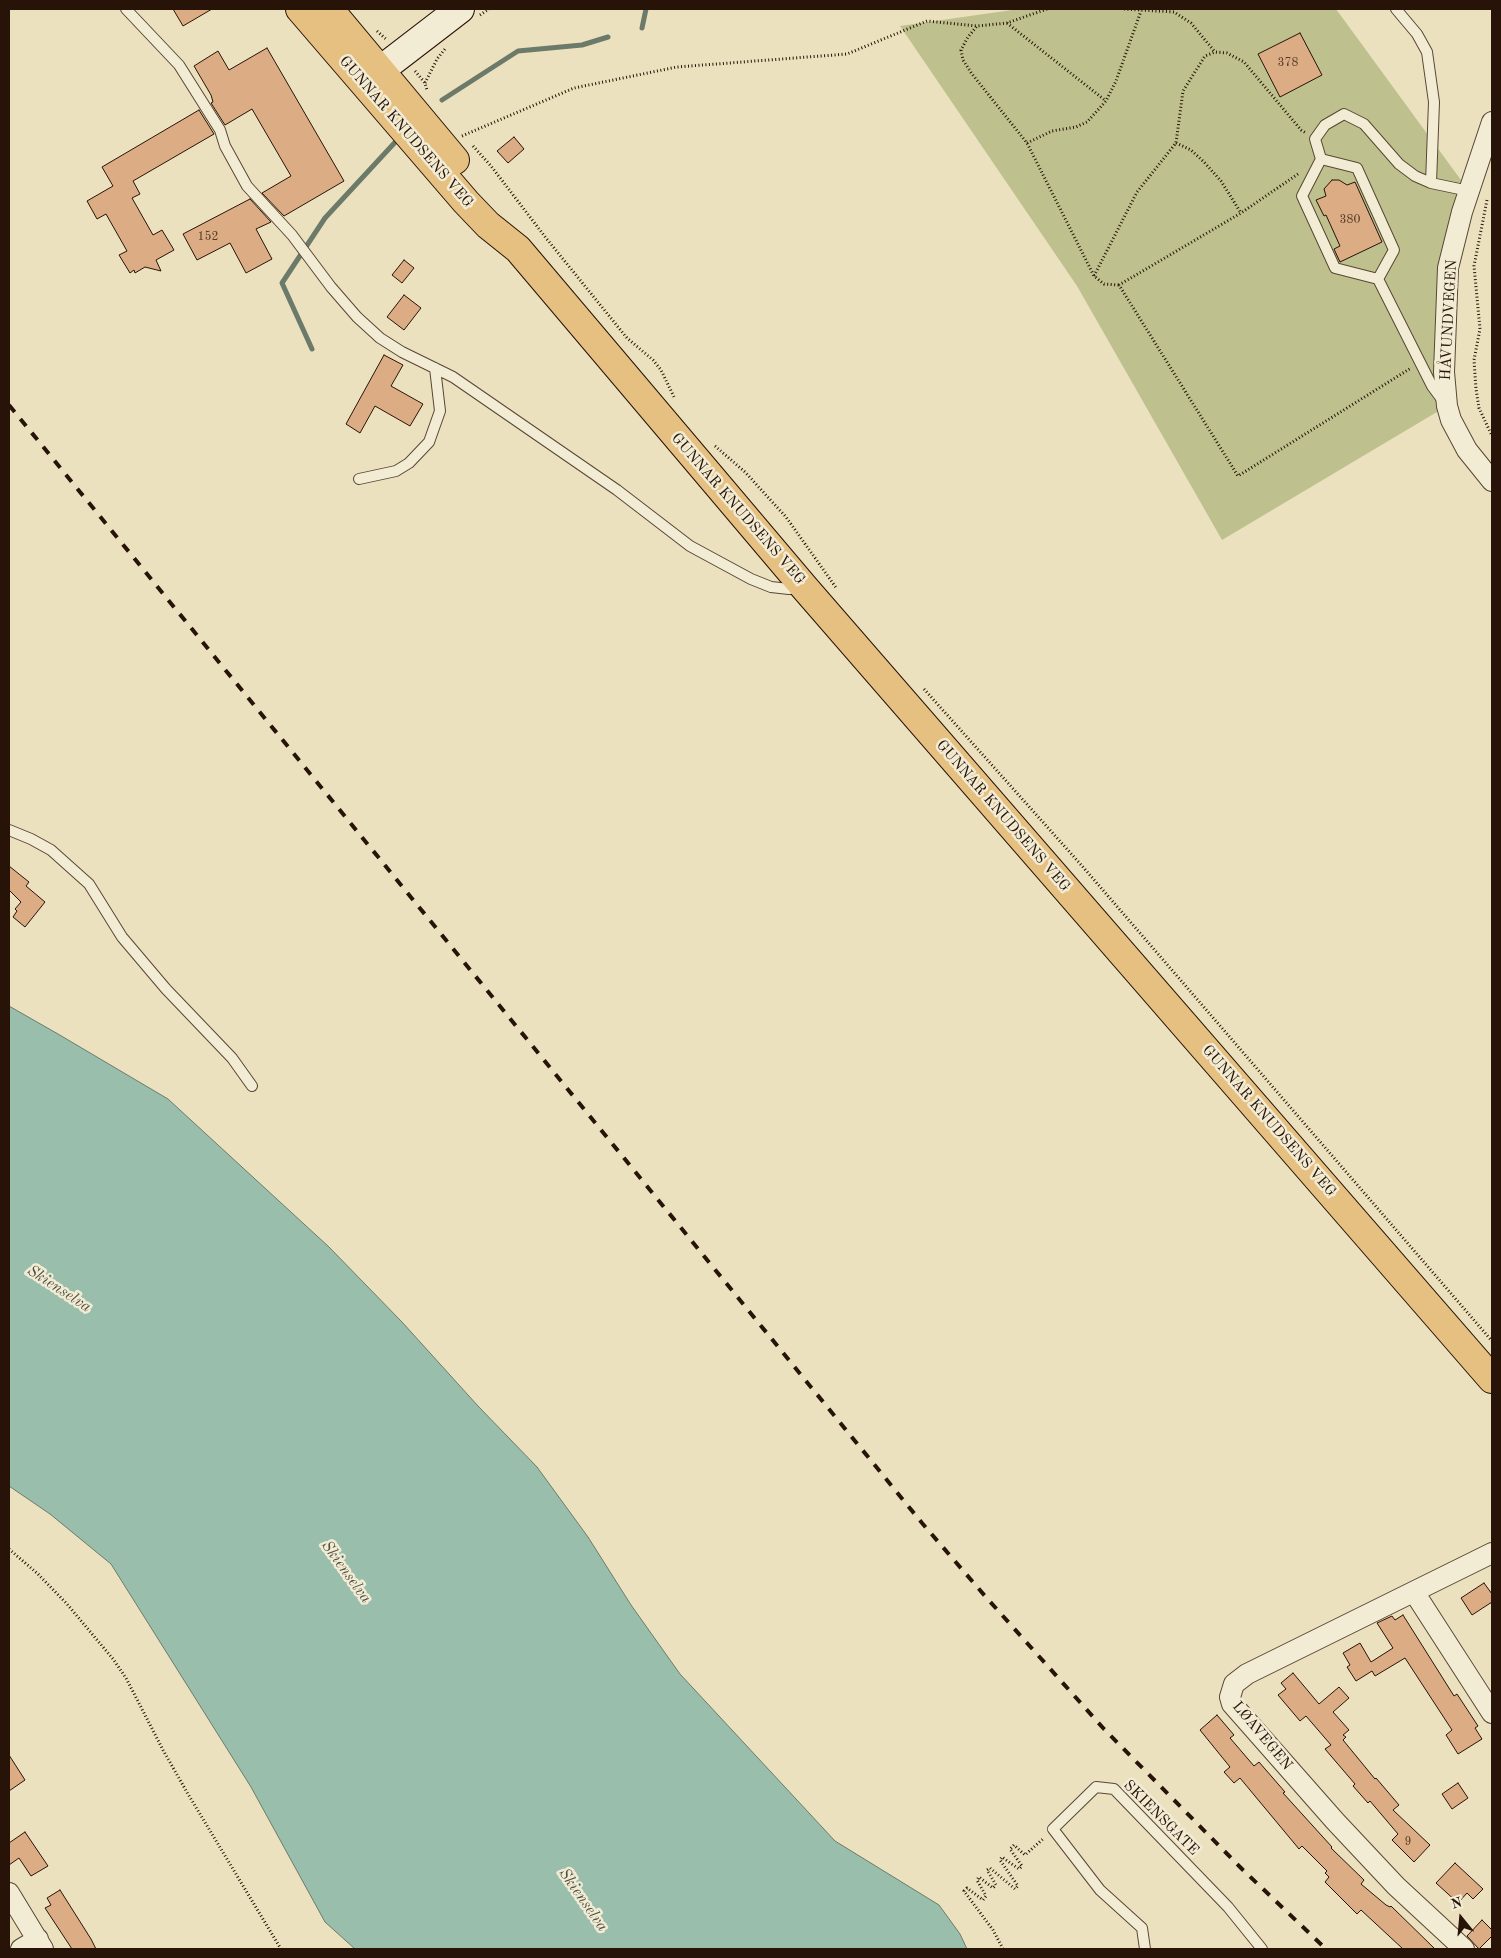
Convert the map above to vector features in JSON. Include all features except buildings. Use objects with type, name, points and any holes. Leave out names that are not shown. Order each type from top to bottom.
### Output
[{"type":"main road","name":"GUNNAR KNUDSENS VEG","points":[[300,9],[382,69]]},
{"type":"main road","name":"GUNNAR KNUDSENS VEG","points":[[329,9],[382,69],[498,214],[518,250],[804,586],[1492,1379]]},
{"type":"main road","points":[[382,69],[460,9]]},
{"type":"street","name":"HÅVUNDVEGEN","points":[[1492,122],[1479,192],[1448,268],[1444,372],[1446,406],[1458,436],[1492,481]]},
{"type":"street","name":"LØAVEGEN","points":[[1464,1949],[1396,1886],[1335,1822],[1232,1704],[1230,1697],[1234,1684],[1247,1674],[1492,1553]]},
{"type":"street","points":[[1414,1592],[1490,1705]]},
{"type":"street","points":[[9,1893],[41,1944],[21,1949]]},
{"type":"lane","points":[[126,9],[179,65],[220,130],[225,146],[247,186],[292,235],[356,317],[380,338],[402,352],[453,377],[574,460],[690,546],[751,579],[770,587],[789,589],[804,586]]},
{"type":"lane","points":[[1396,9],[1417,34],[1427,52],[1434,102],[1431,182]]},
{"type":"lane","points":[[1446,406],[1432,386],[1378,279],[1335,268],[1302,196],[1321,159],[1315,139],[1325,125],[1344,114],[1364,124],[1399,164],[1415,176],[1431,182],[1479,192]]},
{"type":"lane","points":[[1321,159],[1357,168],[1394,250],[1378,279]]},
{"type":"lane","points":[[359,479],[396,472],[409,463],[429,442],[440,411],[435,368]]},
{"type":"lane","points":[[9,830],[51,850],[89,884],[122,937],[166,989],[232,1058],[252,1086]]},
{"type":"lane","name":"SKIENSGATE","points":[[1054,1829],[1096,1787],[1114,1789],[1228,1907],[1262,1949]]},
{"type":"lane","points":[[1054,1829],[1100,1890],[1142,1928],[1145,1949]]},
{"type":"path","points":[[461,136],[574,88],[677,67],[847,54],[927,21],[977,26],[1007,23],[1047,9]]},
{"type":"path","points":[[1124,9],[1174,12],[1191,22],[1215,52]]},
{"type":"path","points":[[1027,143],[1052,131],[1076,127],[1087,122],[1106,101],[1116,81],[1141,11]]},
{"type":"path","points":[[1007,23],[1106,101]]},
{"type":"path","points":[[371,25],[382,69],[425,83],[428,96]]},
{"type":"path","points":[[977,26],[961,50],[963,60],[1027,143],[1094,276],[1104,284],[1120,285],[1241,213],[1321,159]]},
{"type":"path","points":[[1094,276],[1137,192],[1176,143],[1183,92],[1205,56],[1215,52],[1227,53],[1244,62],[1302,130],[1315,139]]},
{"type":"path","points":[[455,132],[476,149],[492,166],[546,238],[626,338],[653,360],[661,370],[678,404]]},
{"type":"path","points":[[1176,143],[1191,150],[1204,162],[1221,181],[1241,213]]},
{"type":"path","points":[[1479,192],[1474,266],[1480,329],[1474,360],[1476,389],[1480,408],[1492,436]]},
{"type":"path","points":[[1120,285],[1238,476],[1420,362]]},
{"type":"path","points":[[711,442],[745,472],[786,517],[841,594]]},
{"type":"path","points":[[920,685],[1083,867],[1492,1341]]},
{"type":"path","points":[[9,1549],[38,1574],[67,1604],[113,1659],[126,1678],[163,1750],[281,1949]]},
{"type":"path","points":[[1003,1949],[993,1930],[964,1891],[967,1888],[983,1900],[986,1896],[977,1880],[979,1877],[994,1888],[996,1885],[987,1870],[990,1868],[1015,1889],[1018,1886],[1000,1860],[1002,1857],[1019,1870],[1022,1866],[1010,1849],[1014,1845],[1025,1855],[1054,1829]]},
{"type":"shaded area","points":[[1019,9],[1336,9],[1469,191],[1462,212],[1447,406],[1222,540],[1077,286],[900,26]]},
{"type":"water","name":"Skienselva","points":[[9,1006],[168,1099],[329,1247],[402,1322],[478,1406],[537,1467],[588,1537],[631,1605],[680,1674],[835,1841],[939,1905],[960,1934],[967,1949],[355,1949],[325,1922],[251,1787],[111,1564],[50,1514],[9,1486]]},
{"type":"waterway","points":[[642,28],[646,9]]},
{"type":"waterway","points":[[442,100],[518,51],[582,45],[608,37]]},
{"type":"waterway","points":[[312,349],[282,283],[325,218],[399,138]]},
{"type":"railway","points":[[9,405],[922,1523],[1104,1729],[1242,1869],[1326,1949]]}]
